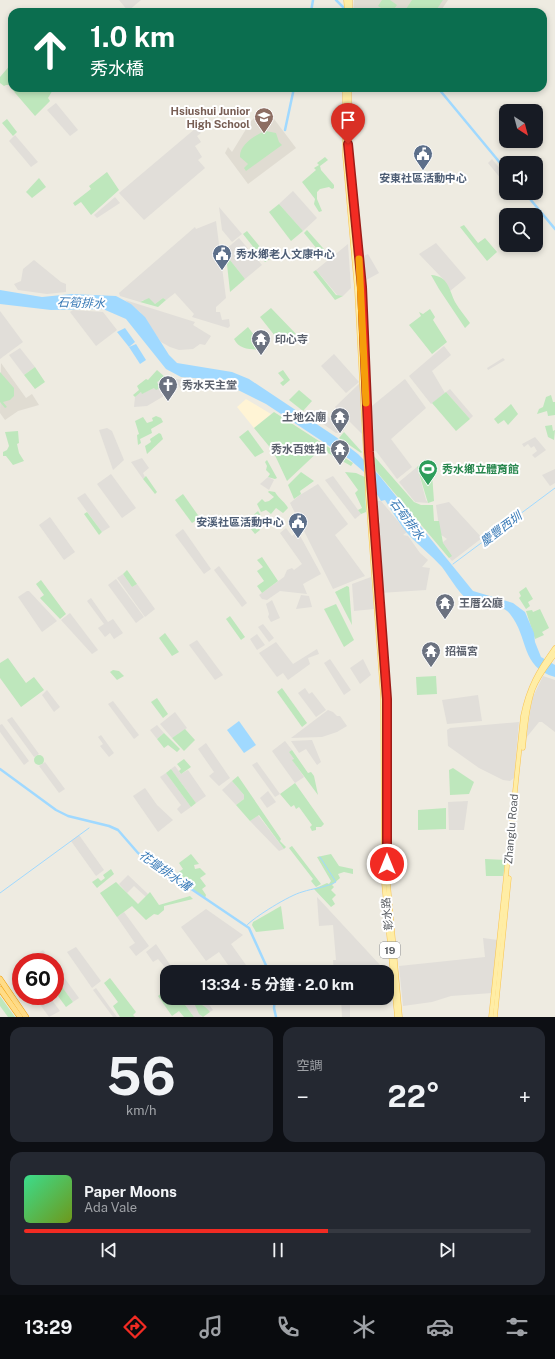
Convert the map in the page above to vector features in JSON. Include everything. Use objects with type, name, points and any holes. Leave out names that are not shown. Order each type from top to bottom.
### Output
[{"type":"highway","points":[[0,979],[26,1017]]},
{"type":"highway","points":[[0,989],[20,1017]]},
{"type":"main road","name":"19","points":[[345,92],[345,156],[356,275],[383,697],[386,883]]},
{"type":"main road","name":"19","points":[[349,92],[349,159],[362,287],[370,495]]},
{"type":"main road","name":"Zhanglu Road","points":[[492,1017],[523,716],[531,687],[555,648]]},
{"type":"main road","name":"Zhanglu Road","points":[[549,660],[555,654]]},
{"type":"main road","name":"Zhanglu Road","points":[[495,1017],[516,799],[526,722],[533,688],[542,670]]},
{"type":"main road","name":"彰水路","points":[[386,883],[397,1017]]},
{"type":"main road","name":"彰水路","points":[[386,883],[400,1017]]},
{"type":"shaded area","points":[[119,0],[141,0],[132,8],[126,8]]},
{"type":"shaded area","points":[[354,0],[448,0],[443,8],[353,8]]},
{"type":"shaded area","points":[[56,103],[78,130],[70,136],[47,110]]},
{"type":"shaded area","name":"Hsiushui Junior High School","points":[[265,107],[296,148],[248,184],[225,153],[228,147],[232,152],[251,121]]},
{"type":"shaded area","points":[[196,128],[201,133],[197,136],[201,142],[195,146],[202,157],[198,160],[205,168],[144,220],[119,193]]},
{"type":"shaded area","points":[[15,135],[38,162],[31,167],[9,141]]},
{"type":"shaded area","points":[[492,159],[499,168],[499,176],[488,163]]},
{"type":"shaded area","points":[[293,191],[317,218],[303,231],[279,204]]},
{"type":"shaded area","points":[[115,197],[120,203],[97,218],[94,215]]},
{"type":"shaded area","points":[[219,207],[242,234],[232,242],[222,230]]},
{"type":"shaded area","points":[[216,221],[226,298],[216,307],[216,312],[220,312],[222,320],[229,319],[230,326],[228,328],[192,317],[194,314],[175,293],[166,300],[163,298],[155,304],[143,300],[140,302],[120,296],[119,293],[195,227],[196,229]]},
{"type":"shaded area","points":[[239,238],[262,265],[245,279],[226,255],[225,250]]},
{"type":"shaded area","points":[[436,243],[466,278],[450,291],[443,279],[419,254]]},
{"type":"shaded area","points":[[348,244],[351,288],[343,296],[338,296],[316,270]]},
{"type":"shaded area","points":[[368,254],[379,273],[359,284],[357,259]]},
{"type":"shaded area","points":[[34,260],[61,282],[66,284],[66,292],[47,294],[18,290],[14,284],[21,281],[23,269]]},
{"type":"shaded area","points":[[125,300],[195,322],[193,325],[211,336],[205,345],[200,344],[193,349],[179,350],[170,347],[161,342],[140,312]]},
{"type":"shaded area","points":[[73,310],[103,312],[117,330],[96,346],[70,312]]},
{"type":"shaded area","points":[[0,311],[23,342],[0,359]]},
{"type":"shaded area","points":[[444,346],[451,355],[432,371],[445,393],[431,404],[409,376]]},
{"type":"shaded area","points":[[20,348],[35,367],[24,375],[9,355]]},
{"type":"shaded area","points":[[334,354],[359,382],[346,393],[321,366]]},
{"type":"shaded area","points":[[503,358],[505,360],[488,370],[487,368]]},
{"type":"shaded area","points":[[1,363],[26,398],[32,394],[39,405],[18,411],[5,420],[0,413]]},
{"type":"shaded area","points":[[166,378],[183,380],[187,386],[181,390],[178,384],[173,386],[175,392],[164,396],[147,406],[134,407],[135,397],[141,392],[143,393],[154,388],[160,388],[157,382]]},
{"type":"shaded area","points":[[405,379],[426,408],[391,439],[412,467],[397,479],[376,451],[371,453],[367,410]]},
{"type":"shaded area","points":[[361,382],[364,436],[335,407]]},
{"type":"shaded area","points":[[450,389],[473,416],[470,419],[446,392]]},
{"type":"shaded area","points":[[246,399],[271,414],[254,428],[237,407]]},
{"type":"shaded area","points":[[323,412],[344,431],[336,433],[316,419]]},
{"type":"shaded area","points":[[107,428],[112,431],[124,460],[113,470],[99,430]]},
{"type":"shaded area","points":[[535,437],[546,450],[535,458],[532,455],[537,451],[534,446],[531,448],[528,444],[524,447],[522,444]]},
{"type":"shaded area","points":[[142,458],[149,468],[143,473],[145,477],[143,479],[131,462]]},
{"type":"shaded area","points":[[417,467],[428,503],[415,502],[399,482]]},
{"type":"shaded area","points":[[555,469],[555,483],[550,486],[542,475]]},
{"type":"shaded area","points":[[111,474],[136,508],[122,518],[97,484]]},
{"type":"shaded area","points":[[333,476],[361,514],[355,519],[325,480]]},
{"type":"shaded area","points":[[268,477],[274,480],[269,490],[260,484]]},
{"type":"shaded area","points":[[318,484],[348,524],[335,535],[365,576],[333,589],[290,503]]},
{"type":"shaded area","points":[[85,493],[110,527],[102,532],[77,498]]},
{"type":"shaded area","points":[[377,501],[381,501],[407,532],[403,535],[408,536],[420,553],[428,560],[422,567],[430,568],[426,590],[380,593],[376,525],[380,523],[380,520],[378,519]]},
{"type":"shaded area","points":[[449,502],[482,538],[452,561],[439,545],[447,539],[440,534],[436,505]]},
{"type":"shaded area","points":[[50,517],[75,552],[64,560],[39,525]]},
{"type":"shaded area","points":[[286,528],[292,536],[298,532],[321,574],[303,584],[307,594],[280,591],[267,600],[262,599],[259,595],[284,577],[287,570],[292,568],[294,570],[302,564],[280,533]]},
{"type":"shaded area","points":[[183,529],[211,569],[204,574],[175,535]]},
{"type":"shaded area","points":[[219,566],[247,603],[242,607],[214,570]]},
{"type":"shaded area","points":[[123,574],[132,587],[137,584],[155,609],[145,617],[117,578]]},
{"type":"shaded area","points":[[371,577],[374,609],[354,611],[352,584]]},
{"type":"shaded area","points":[[116,579],[144,617],[136,623],[108,585]]},
{"type":"shaded area","points":[[29,591],[57,621],[42,632],[18,597]]},
{"type":"shaded area","points":[[301,595],[309,596],[312,607],[296,609]]},
{"type":"shaded area","points":[[91,598],[108,622],[113,619],[123,633],[114,639],[110,633],[105,637],[98,628],[104,624],[87,601]]},
{"type":"shaded area","points":[[272,600],[280,618],[271,622],[268,617],[269,614],[266,604]]},
{"type":"shaded area","points":[[70,613],[98,650],[92,654],[61,620]]},
{"type":"shaded area","points":[[263,624],[274,638],[269,642],[258,627]]},
{"type":"shaded area","points":[[257,634],[265,645],[257,650],[250,639]]},
{"type":"shaded area","points":[[197,640],[223,675],[215,680],[189,645]]},
{"type":"shaded area","points":[[276,642],[293,664],[317,649],[319,654],[308,658],[310,664],[288,680],[283,673],[277,677],[259,653]]},
{"type":"shaded area","points":[[330,659],[351,690],[344,695],[324,663]]},
{"type":"shaded area","points":[[363,659],[371,675],[360,684],[350,668]]},
{"type":"shaded area","points":[[543,676],[555,680],[555,732],[542,722],[539,722],[526,738],[532,699]]},
{"type":"shaded area","points":[[305,688],[309,694],[312,692],[326,710],[316,717],[298,693]]},
{"type":"shaded area","points":[[47,690],[60,707],[54,712],[42,695]]},
{"type":"shaded area","points":[[478,695],[482,721],[447,724],[442,700]]},
{"type":"shaded area","points":[[113,701],[139,735],[134,739],[108,704]]},
{"type":"shaded area","points":[[328,710],[337,716],[340,716],[347,726],[337,732],[322,737],[291,738]]},
{"type":"shaded area","points":[[175,712],[187,728],[172,738],[160,724]]},
{"type":"shaded area","points":[[12,717],[39,754],[34,757],[7,720]]},
{"type":"shaded area","points":[[519,722],[514,778],[510,781],[503,780],[479,768],[448,746],[447,730],[450,728]]},
{"type":"shaded area","points":[[2,724],[29,761],[24,765],[0,732],[0,725]]},
{"type":"shaded area","points":[[157,725],[164,733],[157,739],[150,730]]},
{"type":"shaded area","points":[[101,735],[114,753],[109,757],[100,746],[103,744],[98,737]]},
{"type":"shaded area","points":[[312,740],[321,762],[317,765],[306,749],[299,753],[291,741]]},
{"type":"shaded area","points":[[285,741],[292,750],[289,752],[294,759],[293,761],[304,777],[295,783],[272,751]]},
{"type":"shaded area","points":[[206,743],[230,778],[219,786],[209,776],[214,772],[198,749]]},
{"type":"shaded area","points":[[45,762],[65,789],[59,793],[39,766]]},
{"type":"shaded area","points":[[257,762],[280,794],[275,797],[252,765]]},
{"type":"shaded area","points":[[175,766],[181,774],[188,770],[206,796],[196,803],[171,769]]},
{"type":"shaded area","points":[[166,773],[191,807],[181,814],[177,809],[181,805],[160,777]]},
{"type":"shaded area","points":[[232,781],[244,795],[244,799],[236,805],[222,790]]},
{"type":"shaded area","points":[[145,788],[157,805],[173,820],[158,832],[133,796]]},
{"type":"shaded area","points":[[268,791],[276,802],[267,808],[260,798]]},
{"type":"shaded area","points":[[468,801],[464,830],[449,830],[448,802]]},
{"type":"shaded area","points":[[258,815],[284,849],[279,851],[250,821]]},
{"type":"shaded area","points":[[79,835],[104,870],[96,876],[71,841]]},
{"type":"shaded area","points":[[128,875],[148,894],[146,897],[134,886],[127,893],[119,884]]},
{"type":"shaded area","points":[[317,897],[380,965],[333,965],[333,960],[336,960],[333,925],[319,926]]},
{"type":"shaded area","points":[[206,909],[243,935],[231,944],[246,965],[228,965],[219,952],[206,961],[181,927]]},
{"type":"shaded area","points":[[124,912],[149,946],[136,956],[129,947],[135,943],[117,917]]},
{"type":"shaded area","points":[[483,938],[498,940],[492,993],[451,996],[432,1002],[403,1006],[399,966],[485,957]]},
{"type":"shaded area","points":[[156,944],[170,965],[163,965],[158,959],[153,962],[146,952]]},
{"type":"shaded area","points":[[76,947],[101,981],[92,988],[67,952]]},
{"type":"shaded area","points":[[43,950],[45,953],[38,953]]},
{"type":"shaded area","points":[[64,977],[79,998],[73,1002],[64,990]]},
{"type":"shaded area","points":[[96,988],[117,1017],[113,1017],[93,990]]},
{"type":"shaded area","points":[[40,1005],[56,1005],[60,1011],[49,1017]]},
{"type":"shaded area","points":[[185,1005],[195,1005],[202,1017],[194,1017]]},
{"type":"shaded area","points":[[202,1005],[209,1005],[213,1010],[210,1012]]},
{"type":"shaded area","points":[[341,1005],[350,1005],[350,1017],[342,1017]]},
{"type":"green space","points":[[382,0],[390,0],[397,5],[395,8],[381,8],[378,6]]},
{"type":"green space","points":[[412,0],[443,0],[438,8],[407,8]]},
{"type":"green space","points":[[8,68],[8,85],[4,86],[0,83],[0,77]]},
{"type":"green space","points":[[14,92],[52,92],[48,98],[50,101],[35,116]]},
{"type":"green space","points":[[7,119],[17,132],[13,136],[2,123]]},
{"type":"green space","points":[[266,131],[276,133],[279,142],[282,145],[246,171],[244,168],[248,164],[240,157],[242,148],[253,137]]},
{"type":"green space","points":[[325,157],[328,160],[320,166],[321,170],[334,185],[334,188],[332,189],[329,187],[320,189],[317,192],[317,199],[322,211],[319,212],[314,204],[315,199],[302,182],[316,170],[314,168],[319,165],[317,163]]},
{"type":"green space","points":[[107,172],[119,190],[91,215],[81,202],[75,206],[73,203],[91,189],[89,186]]},
{"type":"green space","points":[[39,178],[46,187],[32,198],[26,192]]},
{"type":"green space","points":[[279,204],[303,231],[291,241],[269,212]]},
{"type":"green space","points":[[464,225],[478,243],[485,238],[497,252],[487,261],[460,227]]},
{"type":"green space","points":[[307,230],[330,256],[326,260],[304,233]]},
{"type":"green space","points":[[247,231],[270,259],[265,262],[243,234]]},
{"type":"green space","points":[[226,255],[245,279],[230,292]]},
{"type":"green space","points":[[316,270],[336,295],[343,296],[335,300],[313,272]]},
{"type":"green space","points":[[431,275],[441,278],[447,284],[455,302],[470,323],[465,328],[439,289]]},
{"type":"green space","points":[[149,298],[155,304],[163,298],[166,300],[158,307],[140,302]]},
{"type":"green space","points":[[271,308],[296,334],[290,339],[285,334],[282,336],[279,333],[275,336],[260,317]]},
{"type":"green space","points":[[430,309],[435,317],[433,320],[447,342],[432,354],[409,325],[421,316],[419,312],[423,314]]},
{"type":"green space","points":[[248,327],[265,350],[247,349],[240,346],[234,339]]},
{"type":"green space","points":[[35,367],[45,382],[35,389],[24,375]]},
{"type":"green space","points":[[157,370],[166,378],[157,382],[160,388],[156,390],[154,388],[142,394],[141,392],[135,397],[133,395],[139,390],[137,386],[146,379],[148,380]]},
{"type":"green space","points":[[283,370],[290,380],[283,386],[280,383],[284,380],[278,373]]},
{"type":"green space","points":[[0,372],[14,388],[14,396],[10,400],[3,402],[7,407],[5,408],[0,402]]},
{"type":"green space","points":[[299,390],[312,401],[303,411],[289,400]]},
{"type":"green space","points":[[446,392],[470,419],[456,431],[432,403]]},
{"type":"green space","points":[[551,395],[553,402],[555,402],[555,415],[548,416],[547,411],[537,414],[539,409],[543,407],[546,397]]},
{"type":"green space","points":[[511,404],[518,414],[508,425],[504,420],[498,424],[494,419]]},
{"type":"green space","points":[[274,412],[353,463],[351,466],[321,449],[287,481],[273,451],[254,428]]},
{"type":"green space","points":[[156,416],[161,418],[163,422],[151,429],[152,433],[140,439],[141,443],[138,445],[137,435],[139,434],[135,421],[143,417],[147,423],[153,421],[152,418]]},
{"type":"green space","points":[[552,425],[553,431],[555,430],[554,440],[548,437],[545,426]]},
{"type":"green space","points":[[248,430],[264,452],[255,457],[239,437]]},
{"type":"green space","points":[[18,431],[19,443],[17,444],[19,453],[24,461],[13,465],[6,456],[3,456],[3,452],[7,450],[9,446],[5,432]]},
{"type":"green space","points":[[344,432],[362,452],[361,453],[339,438]]},
{"type":"green space","points":[[159,433],[163,439],[147,454],[145,446],[151,442],[150,439]]},
{"type":"green space","points":[[373,455],[414,502],[421,505],[433,505],[434,521],[439,521],[443,543],[452,556],[449,558],[376,471]]},
{"type":"green space","name":"秀水鄉立體育館","points":[[426,459],[436,471],[432,474],[434,501],[428,503],[417,467]]},
{"type":"green space","points":[[267,460],[277,478],[275,479],[268,477],[270,474],[266,470],[267,466],[265,462]]},
{"type":"green space","points":[[301,472],[314,481],[300,491],[301,494],[294,499],[288,485]]},
{"type":"green space","points":[[345,472],[356,473],[367,478],[367,487],[365,488],[366,512],[361,514],[358,510],[362,508],[355,493],[358,490]]},
{"type":"green space","points":[[146,476],[157,492],[155,494],[143,479]]},
{"type":"green space","points":[[268,492],[275,492],[287,506],[288,508],[283,513],[276,508],[271,514],[266,510],[261,512],[257,504],[262,499],[265,502],[274,497]]},
{"type":"green space","points":[[183,494],[200,518],[192,523],[175,500]]},
{"type":"green space","points":[[258,511],[261,516],[257,514],[252,519],[260,530],[255,534],[245,522]]},
{"type":"green space","points":[[87,512],[102,532],[99,535],[84,514]]},
{"type":"green space","points":[[262,557],[278,581],[262,593],[257,586],[264,581],[257,571],[263,567],[257,560]]},
{"type":"green space","points":[[127,570],[137,584],[132,587],[123,574]]},
{"type":"green space","points":[[41,580],[66,614],[60,619],[40,598],[44,595],[36,584]]},
{"type":"green space","points":[[347,586],[349,587],[352,625],[335,592]]},
{"type":"green space","points":[[526,587],[533,599],[528,602],[530,606],[526,609],[519,598],[521,596],[519,592]]},
{"type":"green space","points":[[336,604],[354,640],[344,647],[324,609]]},
{"type":"green space","points":[[540,609],[549,628],[542,632],[544,635],[535,639],[526,611],[532,610],[533,612]]},
{"type":"green space","points":[[230,616],[245,637],[241,640],[226,619]]},
{"type":"green space","points":[[165,633],[179,652],[172,656],[159,638]]},
{"type":"green space","points":[[8,658],[26,683],[34,677],[44,690],[21,707],[0,678],[0,663]]},
{"type":"green space","points":[[113,670],[119,671],[124,676],[117,680],[110,672]]},
{"type":"green space","points":[[436,676],[437,694],[417,695],[416,677]]},
{"type":"green space","points":[[282,688],[307,723],[302,727],[277,692]]},
{"type":"green space","points":[[157,698],[168,714],[163,718],[151,702]]},
{"type":"green space","points":[[185,729],[195,740],[184,751],[172,738]]},
{"type":"green space","points":[[164,733],[180,749],[177,752],[168,745],[164,748],[157,739]]},
{"type":"green space","points":[[292,750],[308,773],[311,772],[314,776],[318,795],[292,760],[294,759],[289,752]]},
{"type":"green space","points":[[39,755],[44,760],[39,765],[34,760]]},
{"type":"green space","points":[[184,759],[191,767],[181,774],[179,771],[181,769],[177,764]]},
{"type":"green space","points":[[453,768],[474,782],[469,794],[450,795],[449,770]]},
{"type":"green space","points":[[171,769],[196,803],[191,807],[166,773]]},
{"type":"green space","points":[[238,776],[281,839],[280,841],[286,847],[284,849],[259,815],[250,821],[236,805],[244,799],[244,795],[232,781]]},
{"type":"green space","points":[[295,783],[324,824],[321,827],[316,827],[316,830],[312,831],[310,827],[312,825],[299,807],[296,809],[294,805],[291,807],[280,794]]},
{"type":"green space","points":[[446,808],[446,829],[418,830],[418,810]]},
{"type":"green space","points":[[292,846],[321,884],[316,887],[311,881],[313,879],[289,848]]},
{"type":"green space","points":[[191,854],[199,864],[194,865],[195,869],[200,868],[206,874],[200,878],[206,886],[202,889],[206,895],[205,898],[172,877],[183,869],[179,863]]},
{"type":"green space","points":[[331,854],[339,866],[353,869],[353,874],[344,872],[338,874],[340,878],[332,885],[334,887],[331,890],[336,895],[332,899],[335,904],[331,907],[314,889],[327,883],[329,884],[331,881],[317,857]]},
{"type":"green space","points":[[485,859],[506,860],[503,876],[486,876]]},
{"type":"green space","points":[[111,869],[114,874],[97,888],[92,882],[98,878],[101,881],[105,878],[103,875]]},
{"type":"green space","points":[[116,882],[138,904],[150,892],[159,905],[190,896],[193,899],[164,906],[164,910],[158,915],[154,914],[146,920],[132,906],[117,917],[100,893]]},
{"type":"green space","points":[[281,906],[284,929],[256,932],[252,925],[253,922]]},
{"type":"green space","points":[[110,978],[136,1012],[133,1015],[135,1017],[120,1017],[113,1006],[118,1002],[104,983]]},
{"type":"green space","points":[[64,990],[73,1002],[66,1007],[64,1004]]},
{"type":"green space","points":[[0,996],[15,1017],[8,1017],[0,1006]]},
{"type":"green space","points":[[164,1005],[185,1005],[194,1017],[184,1017],[179,1011],[172,1016]]},
{"type":"green space","points":[[195,1005],[202,1005],[210,1012],[203,1017],[199,1014]]},
{"type":"water","name":"石筍排水","points":[[0,290],[42,297],[72,294],[116,296],[131,304],[145,317],[169,355],[177,363],[232,372],[249,379],[336,437],[358,454],[378,474],[473,591],[513,603],[525,612],[534,633],[535,642],[541,657],[555,665],[555,677],[544,672],[530,659],[516,623],[506,610],[497,607],[478,606],[468,601],[464,597],[442,567],[407,533],[385,500],[381,501],[364,472],[349,459],[266,404],[228,385],[206,379],[181,377],[166,369],[126,319],[103,309],[51,310],[0,304]]},
{"type":"water","points":[[125,328],[135,342],[129,347],[117,332]]},
{"type":"water","points":[[136,344],[146,360],[140,364],[129,347]]},
{"type":"water","points":[[239,721],[256,745],[244,753],[227,730]]},
{"type":"waterway","points":[[312,8],[313,0]]},
{"type":"waterway","points":[[336,0],[344,8]]},
{"type":"waterway","points":[[285,130],[293,92]]},
{"type":"waterway","points":[[441,92],[499,162]]},
{"type":"waterway","points":[[531,200],[555,229]]},
{"type":"waterway","name":"慶豐西圳","points":[[453,564],[555,488]]},
{"type":"waterway","name":"花壇排水溝","points":[[0,769],[56,810],[68,816],[109,826],[118,830],[138,853],[249,928],[266,965]]},
{"type":"waterway","points":[[0,893],[89,828]]},
{"type":"waterway","points":[[246,926],[264,912],[289,897],[336,882],[320,857]]},
{"type":"waterway","name":"花壇排水溝","points":[[274,1005],[276,1017]]},
{"type":"slow traffic","points":[[359,259],[362,287],[366,403]]},
{"type":"place","name":"Hsiushui Junior High School","points":[[264,134]]},
{"type":"place","name":"安東社區活動中心","points":[[423,171]]},
{"type":"place","name":"秀水鄉老人文康中心","points":[[222,271]]},
{"type":"place","name":"印心寺","points":[[261,356]]},
{"type":"place","name":"秀水天主堂","points":[[168,402]]},
{"type":"place","name":"土地公廟","points":[[340,434]]},
{"type":"place","name":"秀水百姓祖","points":[[340,466]]},
{"type":"place","name":"秀水鄉立體育館","points":[[428,486]]},
{"type":"place","name":"安溪社區活動中心","points":[[298,539]]},
{"type":"place","name":"王厝公廳","points":[[445,620]]},
{"type":"place","name":"招福宮","points":[[431,668]]},
{"type":"route","points":[[348,144],[362,287],[362,317],[369,452],[387,699],[387,864]]}]
